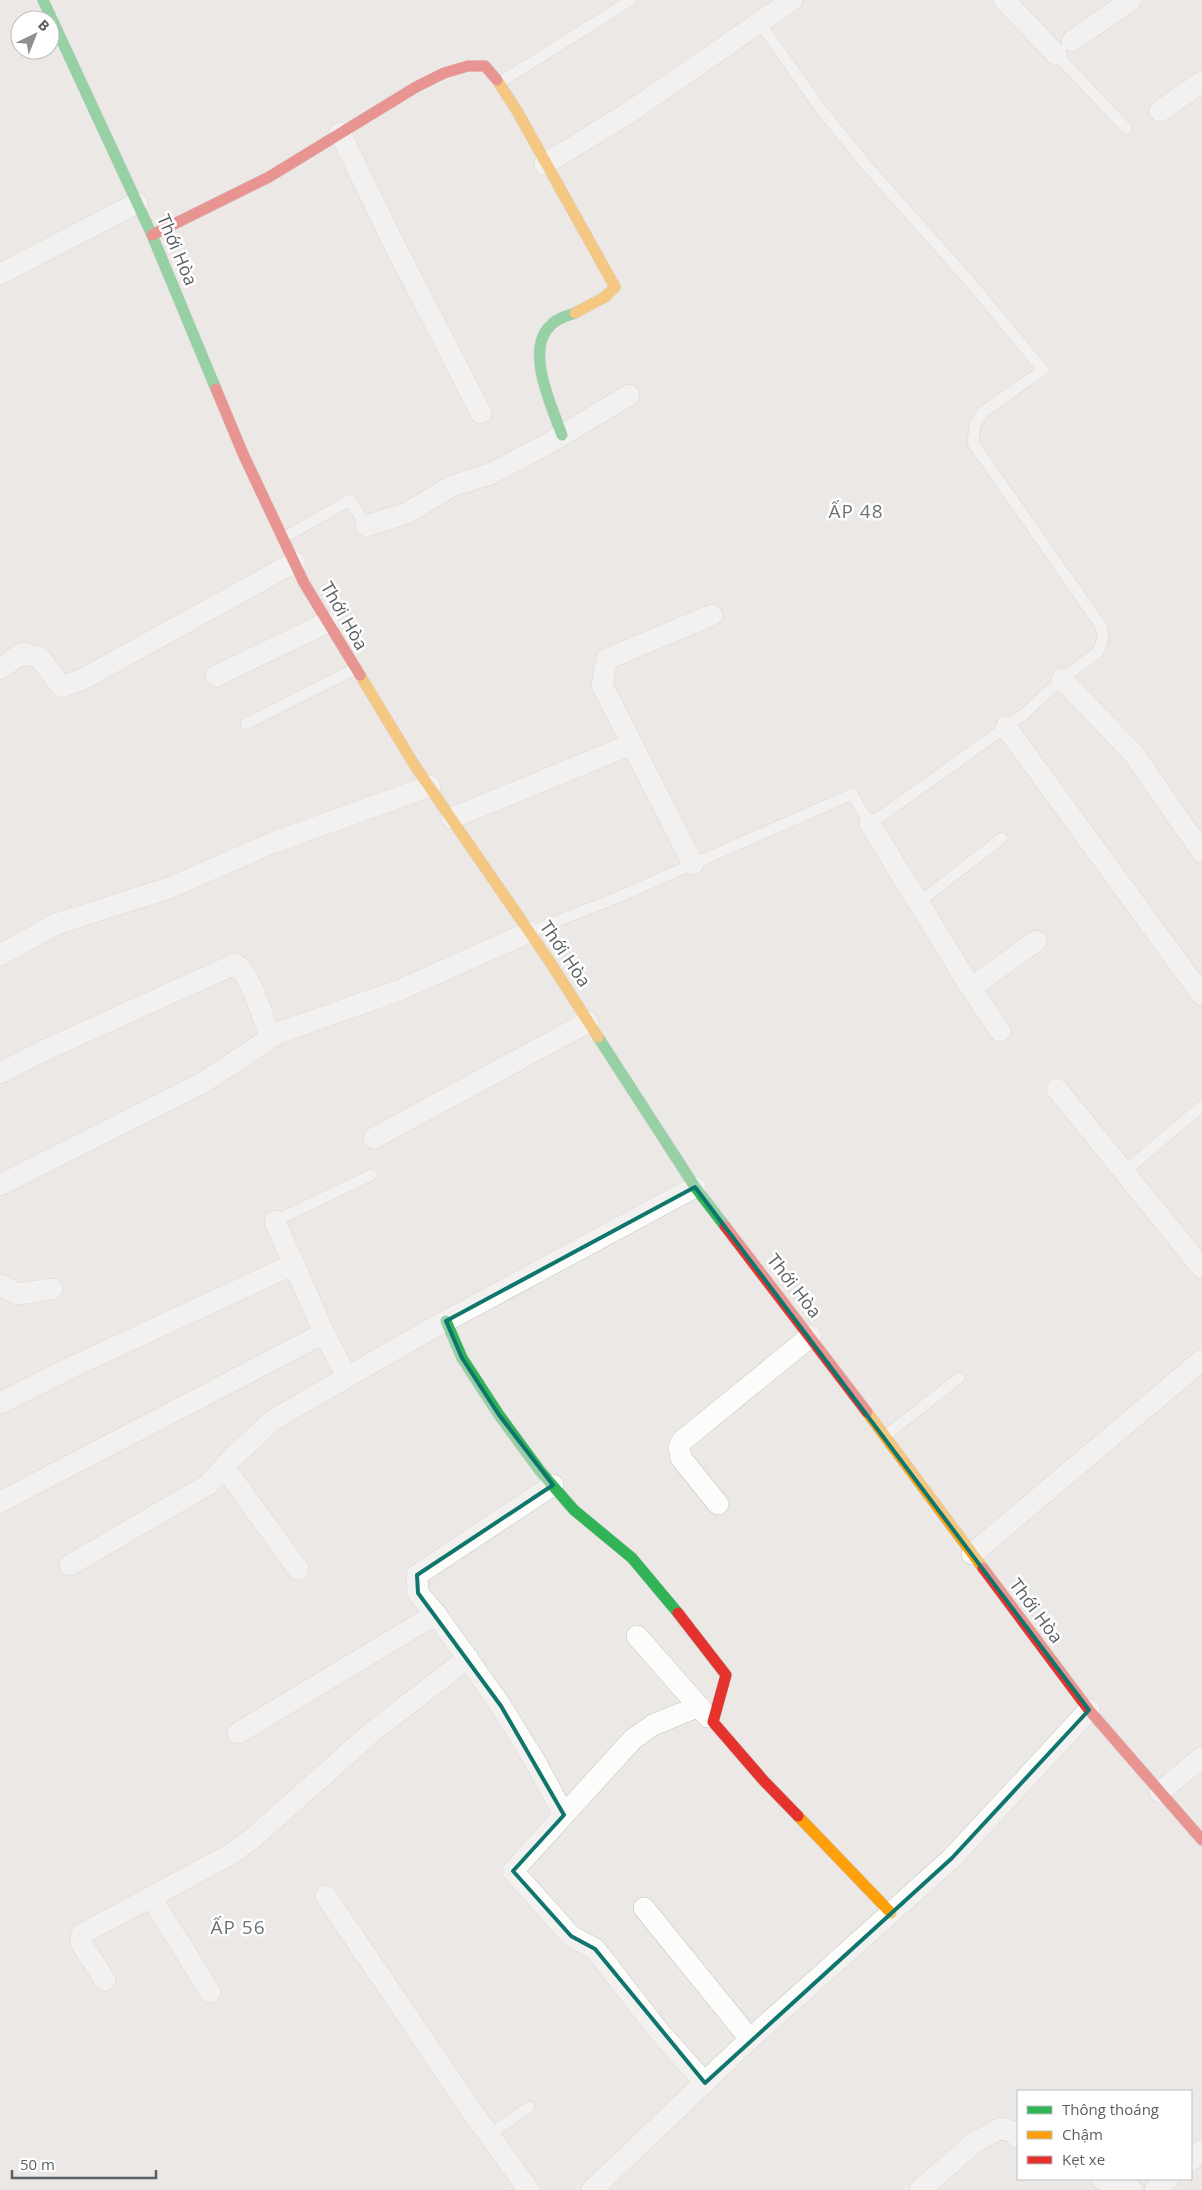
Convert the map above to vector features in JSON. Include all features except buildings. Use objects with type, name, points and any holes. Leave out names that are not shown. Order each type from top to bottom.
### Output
[{"type":"street","points":[[545,164],[630,112],[792,0]]},
{"type":"street","points":[[1004,0],[1064,48],[1131,0]]},
{"type":"street","name":"Thới Hòa","points":[[44,4],[152,235],[244,456],[283,538],[355,669],[415,766],[529,932],[695,1186],[811,1336],[1089,1710],[1202,1840]]},
{"type":"street","points":[[152,235],[284,168],[432,78],[473,64],[485,66],[499,82],[517,112],[615,287],[599,301],[554,322],[542,336],[539,354],[545,386],[562,435]]},
{"type":"street","points":[[1160,111],[1202,82]]},
{"type":"street","points":[[340,133],[394,244],[481,413]]},
{"type":"street","points":[[0,274],[137,203]]},
{"type":"street","points":[[366,526],[407,513],[452,486],[490,474],[562,435],[629,395]]},
{"type":"street","points":[[0,669],[22,653],[39,657],[62,687],[83,679],[295,562]]},
{"type":"street","points":[[693,864],[602,684],[607,659],[712,615]]},
{"type":"street","points":[[216,676],[328,622]]},
{"type":"street","points":[[1062,680],[1133,753],[1202,852]]},
{"type":"street","points":[[1006,727],[1202,995]]},
{"type":"street","points":[[452,818],[632,744]]},
{"type":"street","points":[[0,955],[56,924],[169,888],[272,843],[430,786]]},
{"type":"street","points":[[870,824],[971,988],[1000,1031]]},
{"type":"street","points":[[0,1185],[204,1082],[250,1053],[270,1037],[322,1016],[400,990],[529,932]]},
{"type":"street","points":[[971,988],[1036,940]]},
{"type":"street","points":[[0,1073],[235,964],[242,969],[248,981],[270,1037]]},
{"type":"street","points":[[374,1138],[588,1022]]},
{"type":"street","points":[[1057,1089],[1202,1268]]},
{"type":"street","points":[[70,1565],[210,1484],[224,1467],[273,1420],[446,1321],[695,1186]]},
{"type":"street","points":[[275,1221],[324,1333],[347,1377]]},
{"type":"street","points":[[0,1403],[72,1367],[294,1264]]},
{"type":"street","points":[[0,1285],[18,1294],[52,1289]]},
{"type":"street","points":[[446,1321],[462,1358],[499,1415],[553,1485],[574,1510],[632,1558],[698,1636],[726,1675],[713,1722]]},
{"type":"street","points":[[0,1502],[324,1333]]},
{"type":"street","points":[[718,1504],[681,1458],[678,1447],[682,1441],[811,1336]]},
{"type":"street","points":[[972,1554],[1202,1360]]},
{"type":"street","points":[[224,1467],[298,1568]]},
{"type":"street","points":[[553,1485],[417,1575],[418,1593],[468,1658],[526,1746],[564,1815]]},
{"type":"street","points":[[238,1734],[436,1614]]},
{"type":"street","points":[[637,1636],[764,1781],[891,1913]]},
{"type":"street","points":[[105,1980],[81,1942],[82,1934],[232,1854],[253,1838],[372,1732],[468,1658]]},
{"type":"street","points":[[699,1706],[653,1725],[633,1739],[513,1871],[571,1936],[595,1949],[657,2029],[705,2083]]},
{"type":"street","points":[[592,2190],[750,2039],[952,1858],[1089,1710]]},
{"type":"street","points":[[1160,1792],[1202,1758]]},
{"type":"street","points":[[326,1896],[489,2135],[529,2190]]},
{"type":"street","points":[[151,1897],[171,1933],[210,1992]]},
{"type":"street","points":[[644,1908],[750,2039]]},
{"type":"street","points":[[920,2190],[976,2142],[1001,2128],[1013,2132],[1017,2137]]},
{"type":"street","points":[[1192,2159],[1202,2151]]},
{"type":"street","points":[[1105,2180],[1132,2190]]},
{"type":"street","points":[[1155,2190],[1167,2180]]},
{"type":"lane","points":[[44,4],[58,0]]},
{"type":"lane","points":[[499,82],[631,0]]},
{"type":"lane","points":[[529,932],[616,898],[852,794],[870,824],[1006,727],[1098,652],[1103,638],[1101,626],[973,443],[975,425],[983,412],[1043,370],[971,283],[855,151],[820,108],[760,23]]},
{"type":"lane","points":[[1064,48],[1126,128]]},
{"type":"lane","points":[[283,538],[350,500],[366,526]]},
{"type":"lane","points":[[246,724],[355,669]]},
{"type":"lane","points":[[919,902],[1002,838]]},
{"type":"lane","points":[[1124,1172],[1202,1106]]},
{"type":"lane","points":[[275,1221],[371,1175]]},
{"type":"lane","points":[[885,1436],[959,1378]]},
{"type":"lane","points":[[489,2135],[529,2107]]},
{"type":"highlighted area","points":[[695,1187],[1089,1710],[952,1858],[705,2083],[595,1949],[571,1936],[513,1871],[564,1815],[501,1706],[418,1593],[417,1575],[553,1485],[499,1415],[462,1358],[446,1321]]},
{"type":"traffic: fast","points":[[43,0],[152,235],[216,389]]},
{"type":"traffic: fast","points":[[562,435],[547,394],[540,363],[540,348],[543,335],[551,325],[559,319],[575,313]]},
{"type":"traffic: fast","points":[[598,1037],[695,1187],[725,1226]]},
{"type":"traffic: fast","points":[[446,1321],[462,1358],[499,1415],[540,1471],[574,1510],[632,1558],[678,1613]]},
{"type":"traffic: slow","points":[[497,80],[517,111],[615,287],[605,297],[575,313]]},
{"type":"traffic: slow","points":[[360,675],[415,766],[548,959],[598,1037]]},
{"type":"traffic: slow","points":[[867,1412],[983,1568]]},
{"type":"traffic: slow","points":[[798,1816],[891,1913]]},
{"type":"traffic: jam","points":[[152,235],[269,177],[416,87],[444,73],[468,66],[485,66],[497,80]]},
{"type":"traffic: jam","points":[[216,389],[244,456],[304,583],[360,675]]},
{"type":"traffic: jam","points":[[725,1226],[867,1412]]},
{"type":"traffic: jam","points":[[983,1568],[1089,1710],[1202,1840]]},
{"type":"traffic: jam","points":[[678,1613],[726,1675],[713,1722],[764,1781],[798,1816]]},
{"type":"district","name":"ẤP 48","points":[[856,511]]},
{"type":"district","name":"ẤP 56","points":[[238,1927]]}]
